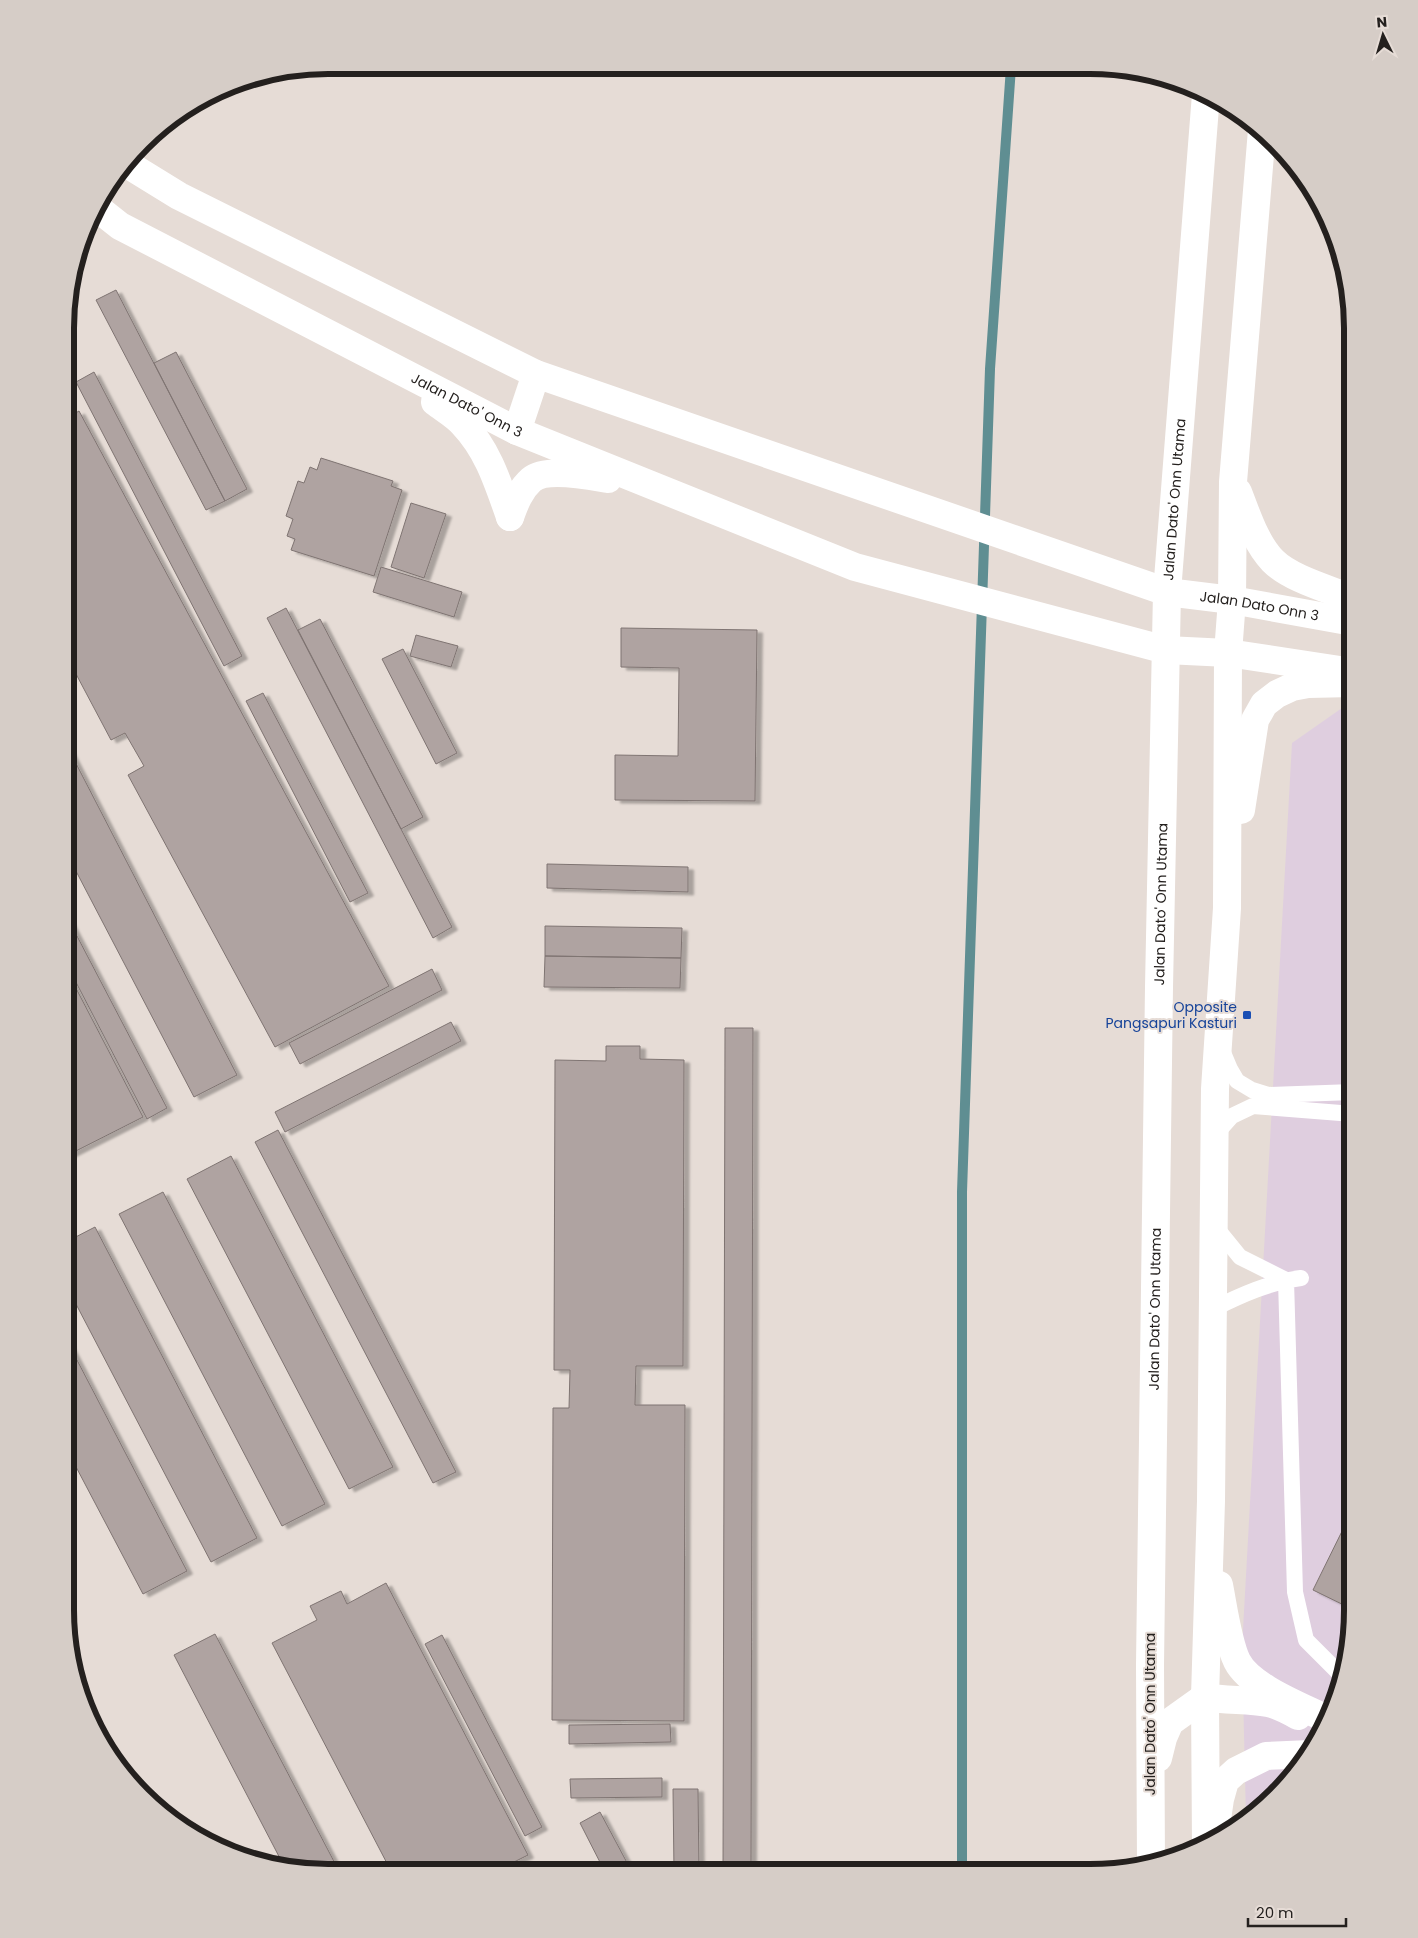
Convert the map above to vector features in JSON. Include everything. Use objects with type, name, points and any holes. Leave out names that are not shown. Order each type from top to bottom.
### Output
[{"type":"main road","name":"Jalan Dato' Onn Utama","points":[[1151,1857],[1150,1615],[1167,592],[1205,101]]},
{"type":"main road","points":[[1206,1836],[1205,1697],[1211,1501],[1215,1135],[1218,1039],[1227,908],[1228,653],[1232,600],[1233,482],[1261,140]]},
{"type":"main road","points":[[131,167],[179,196],[536,374],[517,430]]},
{"type":"main road","name":"Jalan Dato' Onn 3","points":[[102,212],[120,226],[517,430],[855,567],[1166,650]]},
{"type":"main road","points":[[381,360],[462,422],[482,447],[496,477],[510,517],[518,496],[533,479],[557,473],[582,474],[666,490]]},
{"type":"main road","name":"Jalan Dato Onn 3","points":[[536,374],[1167,592],[1232,600],[1344,620]]},
{"type":"main road","points":[[1233,482],[1254,531],[1263,548],[1274,561],[1290,573],[1344,595]]},
{"type":"main road","points":[[1166,650],[1228,653],[1344,671]]},
{"type":"main road","points":[[1227,908],[1255,720],[1264,704],[1277,694],[1308,684],[1344,683]]},
{"type":"main road","points":[[1211,1501],[1215,1565],[1237,1661],[1246,1673],[1261,1685],[1321,1717]]},
{"type":"main road","points":[[1150,1811],[1162,1738],[1170,1722],[1205,1697],[1226,1701],[1270,1703],[1317,1724]]},
{"type":"main road","points":[[1215,1831],[1220,1799],[1225,1781],[1236,1770],[1266,1756],[1299,1755]]},
{"type":"lane","points":[[1218,1039],[1237,1081],[1252,1090],[1268,1095],[1344,1092]]},
{"type":"lane","points":[[1328,1092],[1330,1113]]},
{"type":"lane","points":[[1215,1135],[1232,1116],[1254,1106],[1344,1114]]},
{"type":"lane","points":[[1214,1225],[1240,1257],[1294,1279]]},
{"type":"lane","points":[[1213,1308],[1245,1294],[1294,1279]]},
{"type":"lane","points":[[1294,1279],[1295,1592],[1306,1640],[1337,1671]]},
{"type":"shaded area","points":[[1344,707],[1344,1627],[1336,1676],[1318,1723],[1292,1765],[1270,1790],[1246,1811],[1242,1648],[1292,743]]},
{"type":"building","points":[[116,290],[225,501],[206,510],[96,300]]},
{"type":"building","points":[[176,352],[247,489],[225,501],[154,363]]},
{"type":"building","points":[[94,372],[242,656],[224,666],[76,382]]},
{"type":"building","points":[[79,411],[389,986],[275,1047],[128,775],[144,766],[125,733],[111,740],[74,670],[74,414]]},
{"type":"building","points":[[321,458],[393,481],[391,486],[402,490],[374,576],[291,550],[295,539],[287,536],[293,519],[286,516],[298,481],[304,483],[310,467],[317,470]]},
{"type":"building","points":[[411,503],[446,514],[424,578],[391,567]]},
{"type":"building","points":[[381,567],[462,592],[454,617],[373,592]]},
{"type":"building","points":[[286,608],[452,927],[433,938],[267,618]]},
{"type":"building","points":[[320,619],[423,817],[401,829],[298,630]]},
{"type":"building","points":[[621,628],[757,630],[755,801],[615,800],[615,755],[678,756],[679,668],[621,667]]},
{"type":"building","points":[[416,635],[458,646],[451,667],[410,656]]},
{"type":"building","points":[[403,649],[457,753],[436,764],[382,659]]},
{"type":"building","points":[[263,693],[368,893],[350,902],[246,701]]},
{"type":"building","points":[[74,760],[237,1075],[194,1097],[74,867]]},
{"type":"building","points":[[547,864],[688,867],[688,892],[547,888]]},
{"type":"building","points":[[545,926],[682,928],[681,958],[545,956]]},
{"type":"building","points":[[74,930],[167,1108],[147,1119],[74,978]]},
{"type":"building","points":[[545,956],[681,958],[680,988],[544,987]]},
{"type":"building","points":[[432,969],[442,990],[300,1064],[289,1043]]},
{"type":"building","points":[[74,984],[143,1117],[74,1152]]},
{"type":"building","points":[[451,1022],[461,1041],[285,1132],[275,1112]]},
{"type":"building","points":[[725,1028],[753,1028],[751,1864],[723,1864]]},
{"type":"building","points":[[606,1046],[640,1046],[640,1059],[684,1060],[683,1366],[636,1366],[635,1405],[685,1405],[684,1721],[552,1720],[553,1408],[569,1408],[570,1370],[554,1370],[555,1060],[606,1061]]},
{"type":"building","points":[[278,1130],[456,1472],[433,1483],[255,1142]]},
{"type":"building","points":[[231,1156],[393,1467],[349,1489],[187,1179]]},
{"type":"building","points":[[163,1192],[325,1504],[282,1526],[119,1214]]},
{"type":"building","points":[[95,1227],[257,1538],[211,1562],[74,1300],[74,1238]]},
{"type":"building","points":[[74,1354],[187,1571],[143,1594],[74,1463]]},
{"type":"building","points":[[1344,1527],[1344,1605],[1313,1590]]},
{"type":"building","points":[[386,1583],[528,1855],[510,1864],[387,1864],[272,1643],[317,1620],[310,1606],[341,1591],[347,1604]]},
{"type":"building","points":[[215,1634],[335,1864],[311,1864],[281,1859],[174,1655]]},
{"type":"building","points":[[442,1635],[542,1827],[525,1836],[425,1644]]},
{"type":"building","points":[[670,1724],[671,1742],[569,1744],[569,1725]]},
{"type":"building","points":[[662,1778],[662,1797],[571,1798],[570,1779]]},
{"type":"building","points":[[673,1789],[698,1789],[699,1864],[674,1864]]},
{"type":"building","points":[[600,1812],[628,1864],[601,1864],[580,1823]]},
{"type":"waterway","points":[[962,1864],[962,1192],[990,369],[1011,74]]},
{"type":"place","name":"Opposite Pangsapuri Kasturi","points":[[1247,1015]]}]
